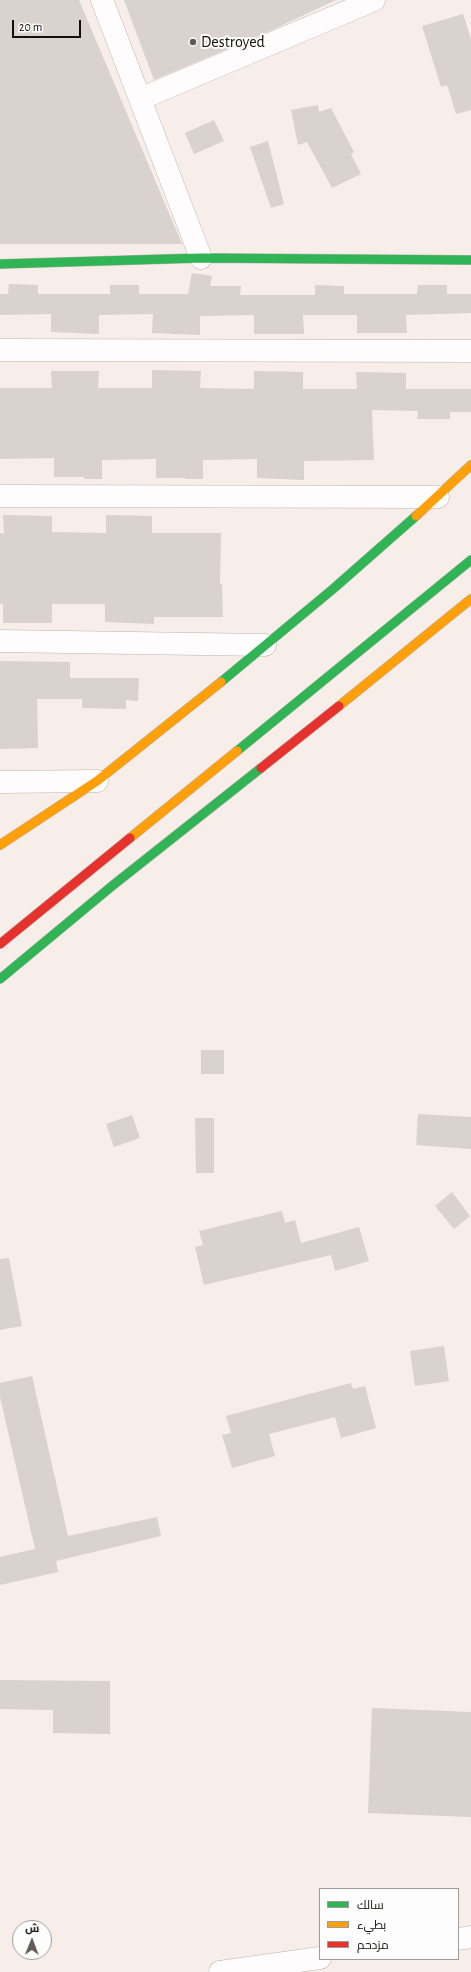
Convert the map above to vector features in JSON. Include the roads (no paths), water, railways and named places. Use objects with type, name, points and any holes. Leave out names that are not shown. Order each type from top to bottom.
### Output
[{"type":"main road","points":[[0,264],[201,258],[471,260]]},
{"type":"main road","points":[[0,845],[97,781],[333,589],[438,497],[471,464]]},
{"type":"main road","points":[[2,939],[471,560]]},
{"type":"main road","points":[[0,978],[112,886],[366,685],[471,599]]},
{"type":"street","points":[[102,0],[201,258]]},
{"type":"street","points":[[140,99],[374,0]]},
{"type":"street","points":[[0,350],[471,351]]},
{"type":"street","points":[[0,496],[438,497]]},
{"type":"street","points":[[0,641],[265,645]]},
{"type":"street","points":[[0,782],[97,781]]},
{"type":"street","points":[[459,1939],[471,1937]]},
{"type":"street","points":[[220,1972],[319,1958]]},
{"type":"place","name":"Destroyed","points":[[193,42]]}]
